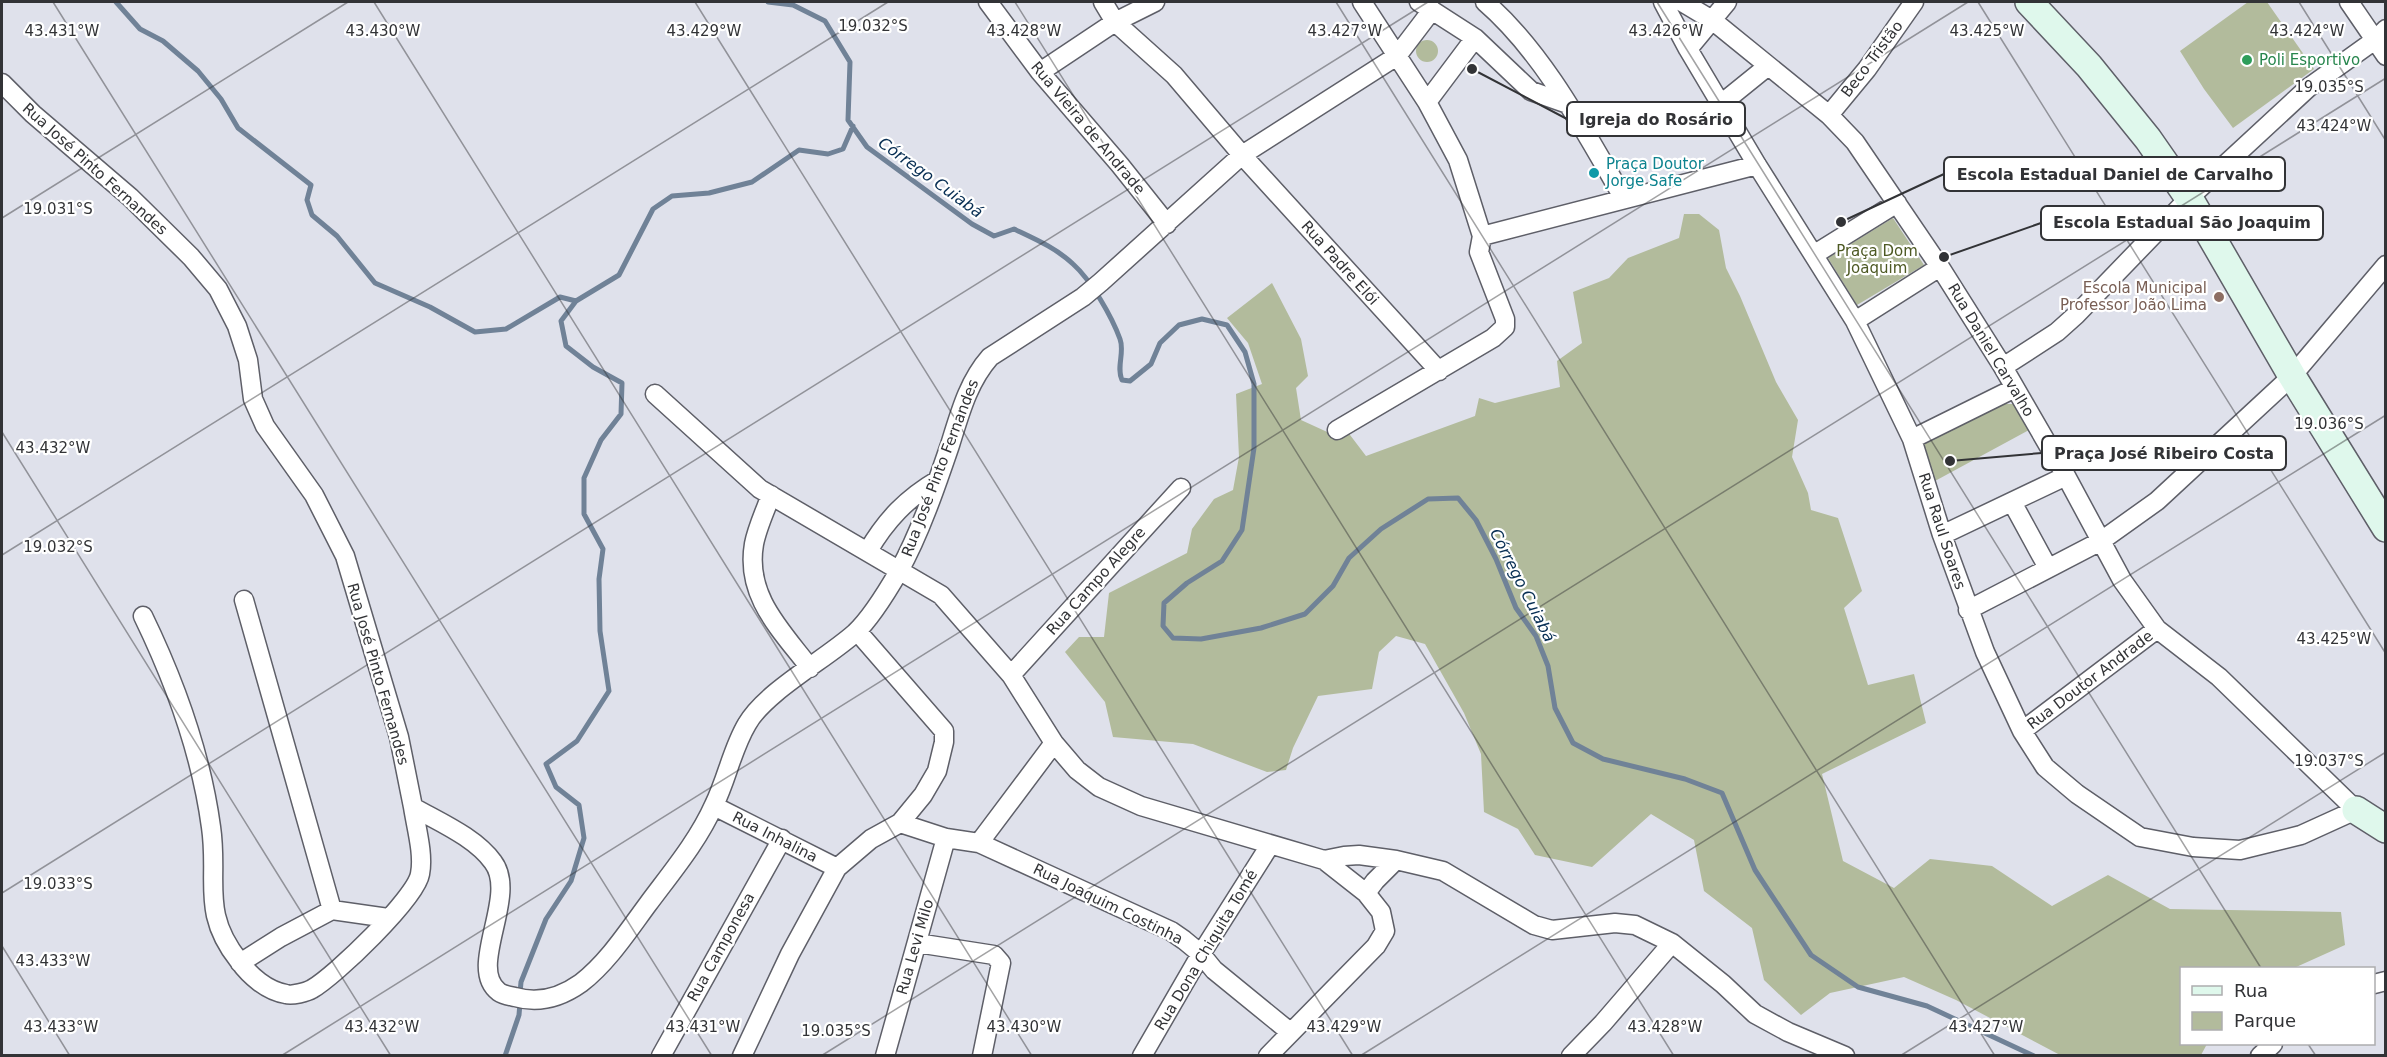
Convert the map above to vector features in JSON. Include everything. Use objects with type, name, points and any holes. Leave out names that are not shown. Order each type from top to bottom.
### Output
[{"type":"main road","points":[[2029,2],[2090,66],[2148,139],[2189,198],[2292,376],[2385,528]]},
{"type":"main road","points":[[2356,810],[2385,829]]},
{"type":"street","name":"Rua Vieira de Andrade","points":[[988,2],[1040,72],[1167,224]]},
{"type":"street","name":"Rua Padre Elói","points":[[1103,2],[1115,22],[1174,75],[1242,154],[1439,371]]},
{"type":"street","points":[[1040,72],[1115,22],[1155,2]]},
{"type":"street","points":[[1337,430],[1493,338],[1505,327],[1505,319],[1479,252],[1482,236],[1458,160],[1427,102],[1362,2]]},
{"type":"street","points":[[1488,2],[1534,56],[1568,104],[1624,199]]},
{"type":"street","name":"Rua Raul Soares","points":[[1663,2],[1721,104],[1855,321],[1912,439],[1942,535],[1985,652],[2022,730],[2045,767],[2077,794],[2140,837],[2193,847],[2240,850],[2301,835],[2356,810]]},
{"type":"street","name":"Rua Daniel Carvalho","points":[[1682,2],[1712,20],[1829,115],[1855,142],[1940,267],[2003,367],[2066,476],[2122,580],[2157,629],[2219,677],[2356,810]]},
{"type":"street","points":[[1688,49],[1727,2]]},
{"type":"street","name":"Beco Tristão","points":[[1829,115],[1867,69],[1914,2]]},
{"type":"street","points":[[2349,2],[2380,34],[2385,56]]},
{"type":"street","points":[[1397,56],[1425,6],[1475,38],[1531,91],[1568,104]]},
{"type":"street","points":[[2003,367],[2057,332],[2189,198],[2308,88],[2380,34]]},
{"type":"street","points":[[1427,102],[1475,38]]},
{"type":"street","name":"Rua José Pinto Fernandes","points":[[2,83],[33,114],[130,197],[191,257],[218,289],[237,326],[248,360],[253,399],[265,426],[314,495],[345,556],[399,737],[413,807],[474,844],[493,861],[500,873],[502,888],[488,973],[493,985],[500,993],[529,1001],[547,1000],[562,994],[595,970],[622,939],[683,857],[714,806],[747,723],[765,703],[857,631],[900,569],[938,480],[969,387],[979,369],[990,357],[1083,297],[1167,224],[1242,154],[1397,56]]},
{"type":"street","points":[[1721,104],[1768,66]]},
{"type":"street","points":[[1482,236],[1758,165]]},
{"type":"street","points":[[1815,254],[1897,203]]},
{"type":"street","points":[[1968,610],[2101,541],[2157,501],[2292,376],[2385,265]]},
{"type":"street","points":[[1855,321],[1940,267]]},
{"type":"street","points":[[1912,439],[2015,388]]},
{"type":"street","points":[[655,394],[760,489],[942,595],[1011,675],[1054,743],[1077,771],[1099,787],[1142,806],[1324,861],[1366,893],[1382,912],[1385,931],[1376,946],[1268,1056]]},
{"type":"street","points":[[1942,535],[2066,476]]},
{"type":"street","points":[[868,551],[882,529],[901,507],[917,492],[938,480]]},
{"type":"street","name":"Rua Campo Alegre","points":[[1011,675],[1181,488]]},
{"type":"street","points":[[771,495],[754,543],[752,569],[756,589],[766,612],[810,668]]},
{"type":"street","points":[[2012,502],[2048,568]]},
{"type":"street","points":[[244,600],[332,910]]},
{"type":"street","points":[[143,616],[160,652],[191,732],[212,828],[213,908],[222,938],[240,963],[260,983],[287,995],[311,990],[354,956],[414,889],[420,876],[421,863],[413,807]]},
{"type":"street","name":"Rua Doutor Andrade","points":[[2022,730],[2157,629]]},
{"type":"street","points":[[742,1056],[790,954],[837,868],[871,839],[900,823],[923,795],[936,771],[944,742],[944,731],[857,631]]},
{"type":"street","points":[[979,843],[1054,743]]},
{"type":"street","name":"Rua Inhalina","points":[[714,806],[837,868]]},
{"type":"street","name":"Rua Joaquim Costinha","points":[[900,823],[946,838],[979,843],[1171,931],[1201,954],[1214,970],[1290,1032]]},
{"type":"street","name":"Rua Levi Milo","points":[[885,1056],[946,838]]},
{"type":"street","name":"Rua Camponesa","points":[[660,1056],[782,839]]},
{"type":"street","name":"Rua Dona Chiquita Tomé","points":[[1146,1054],[1201,954],[1270,845]]},
{"type":"street","points":[[1324,861],[1359,855],[1396,860],[1443,871],[1534,925],[1552,930],[1615,923],[1635,925],[1672,943],[1723,984],[1755,1014],[1788,1032],[1845,1056]]},
{"type":"street","points":[[1366,893],[1375,880],[1396,860]]},
{"type":"street","points":[[240,963],[281,937],[332,910],[388,918]]},
{"type":"street","points":[[917,943],[994,955],[1001,963],[982,1056]]},
{"type":"street","points":[[1571,1056],[1603,1023],[1672,943]]},
{"type":"street","points":[[2260,1056],[2272,1045]]},
{"type":"green space","name":"Poli Esportivo","points":[[2248,2],[2267,2],[2314,69],[2233,128],[2180,51]]},
{"type":"green space","points":[[1427,40],[1437,47],[1438,51],[1431,61],[1427,62],[1417,55],[1416,51],[1423,41]]},
{"type":"green space","points":[[1684,214],[1699,214],[1719,230],[1726,268],[1776,382],[1798,420],[1792,457],[1808,493],[1811,510],[1838,518],[1862,591],[1844,608],[1868,685],[1914,674],[1926,723],[1822,774],[1843,861],[1894,888],[1930,859],[1992,866],[2052,906],[2108,875],[2170,909],[2341,912],[2345,945],[2296,967],[2180,967],[2180,1045],[2206,1045],[2201,1055],[2060,1055],[1956,1000],[1904,977],[1830,993],[1801,1015],[1764,980],[1752,928],[1704,891],[1694,840],[1651,814],[1592,867],[1535,855],[1518,829],[1484,812],[1481,754],[1464,713],[1425,644],[1396,636],[1379,652],[1372,689],[1318,696],[1293,748],[1286,770],[1267,772],[1193,744],[1113,737],[1105,702],[1065,652],[1079,637],[1104,637],[1109,593],[1187,553],[1192,529],[1214,499],[1233,490],[1239,457],[1236,394],[1262,384],[1248,343],[1227,318],[1272,283],[1301,339],[1308,376],[1296,388],[1301,420],[1336,436],[1347,431],[1366,456],[1475,416],[1479,398],[1495,403],[1560,387],[1557,361],[1582,343],[1573,292],[1609,278],[1628,258],[1679,238]]},
{"type":"green space","name":"Praça Dom Joaquim","points":[[1893,218],[1924,265],[1857,305],[1828,258]]},
{"type":"green space","points":[[2001,404],[2016,404],[2029,430],[1935,481],[1923,442]]},
{"type":"waterway","points":[[116,2],[140,29],[163,41],[198,71],[221,99],[238,128],[311,185],[307,200],[312,215],[337,236],[375,283],[430,307],[475,332],[506,329],[560,297],[576,301]]},
{"type":"waterway","name":"Córrego Cuiabá","points":[[768,2],[793,5],[825,21],[850,62],[848,120],[867,147],[972,224],[994,236],[1014,229],[1052,249],[1080,271],[1100,299],[1120,339],[1122,380],[1130,381],[1151,364],[1160,343],[1179,325],[1202,319],[1227,325],[1245,352],[1254,384],[1254,448],[1242,530],[1222,561],[1187,583],[1164,603],[1163,626],[1173,638],[1201,639],[1261,628],[1305,614],[1333,586],[1349,558],[1381,529],[1428,499],[1458,498],[1476,520],[1496,559],[1516,608],[1536,636],[1548,666],[1555,708],[1573,743],[1603,759],[1685,779],[1722,793],[1755,870],[1811,955],[1858,987],[1927,1006],[2034,1056]]},
{"type":"waterway","points":[[520,993],[521,982],[546,919],[571,881],[584,838],[579,805],[556,787],[546,764],[577,741],[609,691],[600,631],[599,579],[603,549],[584,514],[584,478],[601,440],[621,414],[622,383],[593,367],[566,346],[561,321],[576,301],[619,275],[653,209],[672,196],[709,193],[752,182],[799,150],[828,154],[843,149],[853,126]]},
{"type":"waterway","points":[[505,1056],[519,1015],[520,1003]]},
{"type":"place","name":"Poli Esportivo","points":[[2247,60]]},
{"type":"place","name":"Igreja do Rosário","points":[[1472,69]]},
{"type":"place","name":"Praça Doutor Jorge Safe","points":[[1594,173]]},
{"type":"place","name":"Escola Estadual Daniel de Carvalho","points":[[1841,222]]},
{"type":"place","name":"Escola Estadual São Joaquim","points":[[1944,257]]},
{"type":"place","name":"Escola Municipal Professor João Lima","points":[[2219,297]]},
{"type":"place","name":"Praça José Ribeiro Costa","points":[[1950,461]]}]
